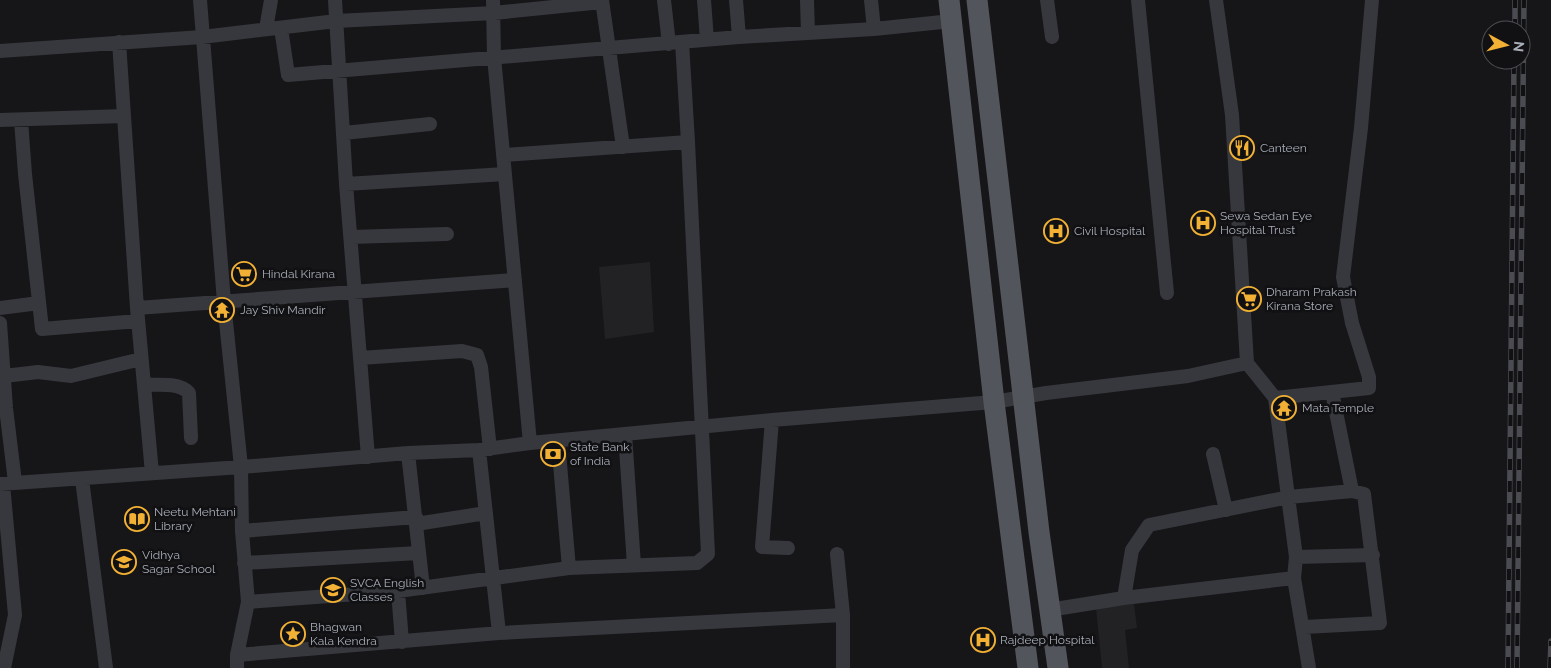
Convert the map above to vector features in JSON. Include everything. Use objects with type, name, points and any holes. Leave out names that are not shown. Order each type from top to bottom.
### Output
[{"type":"main road","points":[[977,0],[1049,610],[1058,668]]},
{"type":"main road","points":[[951,10],[994,402],[1028,668]]},
{"type":"street","points":[[200,0],[224,302],[241,467],[242,531],[248,602],[237,662],[402,642],[499,633],[842,615]]},
{"type":"street","points":[[266,28],[271,0]]},
{"type":"street","points":[[335,0],[346,184],[368,457]]},
{"type":"street","points":[[248,602],[398,592],[569,568],[697,563],[708,554],[688,142],[676,43],[664,0]]},
{"type":"street","points":[[704,0],[707,40]]},
{"type":"street","points":[[736,0],[738,37]]},
{"type":"street","points":[[807,0],[808,33]]},
{"type":"street","points":[[871,0],[874,29]]},
{"type":"street","points":[[1047,0],[1052,37]]},
{"type":"street","points":[[1138,0],[1166,293]]},
{"type":"street","points":[[1216,0],[1232,115],[1247,363],[1275,398],[1296,557],[1294,578],[1304,627],[1309,668]]},
{"type":"street","points":[[1275,398],[1369,388],[1369,377],[1352,323],[1343,277],[1362,128],[1372,0]]},
{"type":"street","points":[[0,51],[202,37],[266,28],[493,6],[602,1],[607,49],[623,147]]},
{"type":"street","points":[[493,6],[494,57],[530,443]]},
{"type":"street","points":[[282,36],[288,75],[738,37],[874,29],[951,10]]},
{"type":"street","points":[[119,42],[137,314],[152,473]]},
{"type":"street","points":[[0,120],[124,116]]},
{"type":"street","points":[[21,120],[42,330],[224,302],[514,280]]},
{"type":"street","points":[[344,133],[430,124]]},
{"type":"street","points":[[503,155],[688,142]]},
{"type":"street","points":[[346,184],[505,174]]},
{"type":"street","points":[[351,236],[447,234]]},
{"type":"street","points":[[0,308],[39,303]]},
{"type":"street","points":[[0,324],[6,483],[2,507],[15,615],[4,668]]},
{"type":"street","points":[[360,358],[462,351],[477,355],[481,367],[486,513],[499,633]]},
{"type":"street","points":[[3,370],[71,376],[141,359]]},
{"type":"street","points":[[6,483],[82,479],[408,453],[485,450],[530,443],[772,420],[994,402],[1188,376],[1247,363]]},
{"type":"street","points":[[144,385],[177,386],[186,390],[188,393],[190,438]]},
{"type":"street","points":[[1332,392],[1352,491]]},
{"type":"street","points":[[772,420],[762,547],[788,548]]},
{"type":"street","points":[[625,434],[634,565]]},
{"type":"street","points":[[558,441],[569,568]]},
{"type":"street","points":[[408,453],[423,588]]},
{"type":"street","points":[[1213,454],[1226,510]]},
{"type":"street","points":[[82,479],[106,668]]},
{"type":"street","points":[[1124,598],[1132,550],[1149,525],[1289,497],[1352,491],[1364,494],[1380,624],[1304,627]]},
{"type":"street","points":[[242,531],[416,521],[486,513]]},
{"type":"street","points":[[244,563],[418,553]]},
{"type":"street","points":[[837,554],[842,615],[843,668]]},
{"type":"street","points":[[1296,557],[1373,555]]},
{"type":"street","points":[[1049,610],[1124,598],[1294,578]]},
{"type":"street","points":[[398,592],[402,642]]},
{"type":"shaded area","points":[[650,262],[654,332],[605,339],[599,267]]},
{"type":"shaded area","points":[[1134,604],[1137,628],[1125,630],[1129,668],[1102,668],[1096,608]]},
{"type":"railway","points":[[1515,0],[1515,20]]},
{"type":"railway","points":[[1517,668],[1524,0]]},
{"type":"railway","points":[[1508,668],[1514,70]]},
{"type":"railway","points":[[1550,668],[1551,641]]},
{"type":"place","name":"Canteen","points":[[1242,148]]},
{"type":"place","name":"Sewa Sedan Eye Hospital Trust","points":[[1203,223]]},
{"type":"place","name":"Civil Hospital","points":[[1056,231]]},
{"type":"place","name":"Hindal Kirana","points":[[244,274]]},
{"type":"place","name":"Dharam Prakash Kirana Store","points":[[1249,299]]},
{"type":"place","name":"Jay Shiv Mandir","points":[[222,310]]},
{"type":"place","name":"Mata Temple","points":[[1284,408]]},
{"type":"place","name":"State Bank of India","points":[[553,454]]},
{"type":"place","name":"Neetu Mehtani Library","points":[[137,519]]},
{"type":"place","name":"Vidhya Sagar School","points":[[124,562]]},
{"type":"place","name":"SVCA English Classes","points":[[333,590]]},
{"type":"place","name":"Bhagwan Kala Kendra","points":[[293,634]]},
{"type":"place","name":"Rajdeep Hospital","points":[[983,640]]}]
